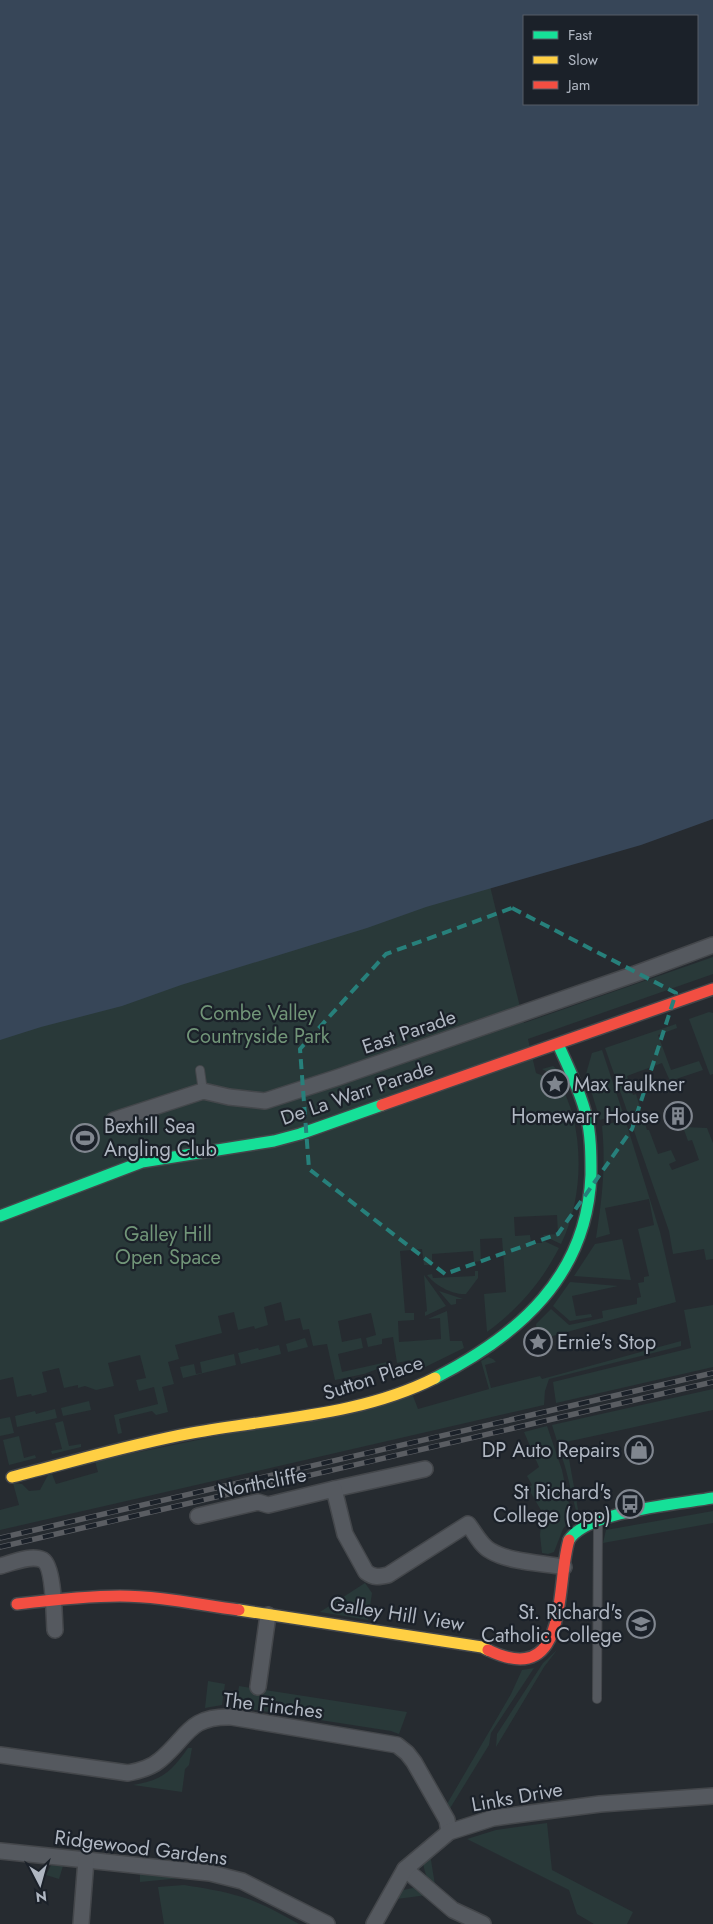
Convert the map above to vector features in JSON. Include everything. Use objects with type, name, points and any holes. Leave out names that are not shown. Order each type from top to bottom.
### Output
[{"type":"street","name":"East Parade","points":[[203,1091],[229,1097],[265,1101],[339,1078],[713,945]]},
{"type":"street","name":"De La Warr Parade","points":[[4,1215],[142,1162],[274,1141],[300,1134],[713,989]]},
{"type":"street","name":"Sutton Place","points":[[12,1477],[143,1443],[231,1426],[318,1415],[357,1405],[399,1393],[437,1377],[495,1341],[539,1303],[558,1280],[581,1236],[587,1208],[591,1170],[586,1115],[558,1044]]},
{"type":"street","points":[[114,1120],[203,1091]]},
{"type":"street","name":"Northcliffe","points":[[198,1516],[258,1502],[268,1505],[425,1469]]},
{"type":"street","name":"Northcliffe","points":[[334,1489],[345,1534],[366,1572],[371,1576],[388,1575],[468,1524],[491,1551],[506,1557],[564,1567]]},
{"type":"street","name":"Galley Hill View","points":[[17,1604],[71,1598],[122,1596],[170,1600],[482,1647],[506,1659],[520,1659],[535,1656],[547,1645],[554,1633],[561,1608],[567,1544],[575,1530],[598,1519],[713,1498]]},
{"type":"street","points":[[0,1566],[32,1558],[43,1560],[47,1565],[51,1578],[55,1630]]},
{"type":"street","points":[[258,1687],[268,1615]]},
{"type":"street","name":"The Finches","points":[[0,1755],[128,1773],[145,1769],[160,1761],[194,1725],[217,1717],[231,1717],[397,1745],[414,1762],[447,1820],[449,1832]]},
{"type":"street","name":"Links Drive","points":[[374,1924],[405,1869],[449,1832],[493,1818],[600,1804],[713,1796]]},
{"type":"street","name":"Ridgewood Gardens","points":[[0,1851],[210,1874],[242,1881],[327,1924]]},
{"type":"street","points":[[81,1924],[86,1860]]},
{"type":"street","points":[[405,1869],[453,1910],[482,1924]]},
{"type":"lane","points":[[200,1070],[203,1091]]},
{"type":"lane","points":[[597,1699],[598,1519]]},
{"type":"highlighted area","points":[[512,908],[676,993],[632,1129],[558,1234],[445,1274],[309,1169],[300,1049],[386,954]]},
{"type":"green space","name":"Combe Valley Countryside Park","points":[[0,615],[484,862],[524,1023],[713,957],[713,974],[528,1039],[536,1073],[561,1083],[573,1116],[578,1148],[579,1164],[576,1197],[561,1244],[542,1235],[558,1234],[557,1215],[514,1217],[515,1236],[530,1235],[531,1243],[542,1243],[542,1240],[559,1248],[545,1273],[519,1305],[487,1332],[484,1294],[506,1292],[502,1238],[480,1239],[481,1261],[474,1262],[473,1251],[432,1254],[432,1265],[424,1265],[422,1249],[400,1251],[405,1313],[414,1313],[414,1320],[398,1321],[399,1342],[441,1339],[440,1318],[428,1319],[447,1311],[450,1341],[462,1341],[464,1348],[415,1372],[410,1360],[397,1363],[393,1337],[382,1339],[382,1344],[368,1347],[366,1338],[376,1335],[371,1313],[338,1321],[342,1342],[361,1338],[363,1348],[338,1354],[342,1372],[387,1362],[388,1365],[364,1374],[335,1380],[327,1344],[313,1346],[309,1329],[303,1330],[300,1318],[285,1321],[281,1302],[264,1307],[268,1325],[255,1329],[254,1326],[238,1330],[234,1312],[218,1316],[222,1333],[175,1345],[179,1359],[168,1362],[174,1384],[162,1387],[168,1412],[156,1415],[152,1411],[119,1419],[122,1433],[118,1434],[114,1415],[158,1404],[154,1387],[139,1391],[136,1380],[146,1378],[140,1355],[108,1363],[114,1386],[96,1390],[85,1386],[78,1388],[78,1385],[64,1388],[59,1368],[42,1372],[47,1392],[32,1396],[31,1394],[17,1397],[13,1377],[0,1380]]},
{"type":"green space","points":[[709,1012],[713,1013],[713,1074],[710,1075],[689,1019]]},
{"type":"green space","points":[[676,1024],[677,1028],[658,1035],[671,1070],[699,1061],[703,1070],[670,1081],[662,1063],[627,1076],[633,1095],[636,1094],[647,1130],[649,1130],[658,1154],[671,1150],[676,1161],[669,1164],[672,1170],[699,1160],[692,1140],[688,1141],[683,1127],[707,1128],[713,1143],[713,1259],[706,1260],[704,1249],[673,1254],[669,1231],[605,1048]]},
{"type":"green space","points":[[602,1050],[623,1113],[600,1120],[586,1074],[592,1053]]},
{"type":"green space","points":[[553,1066],[562,1073],[564,1079],[558,1078],[542,1069]]},
{"type":"green space","points":[[625,1119],[660,1232],[676,1302],[538,1340],[536,1324],[551,1309],[569,1325],[603,1318],[602,1311],[637,1304],[637,1298],[641,1297],[638,1283],[644,1282],[644,1277],[649,1276],[638,1229],[654,1225],[649,1199],[605,1208],[610,1234],[596,1238],[603,1182],[602,1126]]},
{"type":"green space","points":[[622,1239],[631,1280],[574,1276],[595,1244]]},
{"type":"green space","points":[[475,1271],[478,1271],[478,1278],[466,1294],[444,1289],[427,1275],[432,1274],[433,1278],[475,1276]]},
{"type":"green space","points":[[424,1275],[446,1306],[425,1316],[427,1311]]},
{"type":"green space","points":[[570,1282],[618,1286],[572,1296],[576,1316],[591,1314],[592,1317],[570,1321],[553,1306]]},
{"type":"green space","points":[[439,1291],[463,1299],[456,1299],[456,1304],[451,1305]]},
{"type":"green space","points":[[713,1305],[713,1367],[556,1403],[553,1382],[691,1348],[684,1310]]},
{"type":"green space","points":[[305,1338],[308,1347],[288,1352],[286,1344]]},
{"type":"green space","points":[[681,1341],[681,1346],[549,1379],[545,1391],[544,1405],[0,1530],[0,1510],[19,1505],[13,1483],[22,1484],[29,1491],[40,1490],[48,1475],[52,1474],[56,1484],[98,1472],[95,1461],[413,1396],[418,1409],[489,1389],[481,1361],[488,1357],[496,1362],[485,1365],[491,1388],[540,1376],[542,1379]]},
{"type":"green space","points":[[279,1345],[281,1354],[241,1364],[238,1353]]},
{"type":"green space","points":[[234,1354],[236,1365],[183,1378],[180,1367],[194,1364],[196,1374],[202,1373],[200,1362]]},
{"type":"green space","points":[[713,1389],[713,1410],[566,1442],[579,1515],[577,1515],[552,1425]]},
{"type":"green space","points":[[89,1401],[91,1410],[63,1416],[61,1408]]},
{"type":"green space","points":[[55,1409],[57,1418],[17,1427],[15,1416],[35,1411],[36,1414]]},
{"type":"green space","points":[[10,1417],[14,1433],[0,1436],[0,1419]]},
{"type":"green space","points":[[63,1421],[69,1446],[81,1444],[81,1447],[52,1454],[51,1451],[62,1449],[55,1423]]},
{"type":"green space","points":[[547,1426],[562,1470],[572,1518],[563,1529],[554,1552],[548,1554],[542,1553],[540,1535],[542,1512],[528,1488],[532,1485],[527,1476],[539,1467],[524,1432]]},
{"type":"green space","points":[[19,1436],[24,1458],[35,1455],[36,1458],[9,1465],[3,1440]]},
{"type":"green space","points":[[713,1511],[713,1523],[603,1543],[606,1530]]},
{"type":"green space","points":[[365,1583],[372,1593],[368,1620],[320,1612]]},
{"type":"green space","points":[[557,1650],[544,1667],[496,1747],[497,1734],[543,1663]]},
{"type":"green space","points":[[534,1668],[491,1733],[489,1745],[449,1810],[447,1804],[511,1694],[522,1670]]},
{"type":"green space","points":[[208,1681],[225,1684],[222,1705],[205,1708]]},
{"type":"green space","points":[[239,1686],[407,1712],[399,1734],[391,1731],[236,1707]]},
{"type":"green space","points":[[188,1748],[192,1748],[189,1765],[185,1769],[182,1792],[133,1785],[165,1774]]},
{"type":"green space","points":[[547,1823],[552,1870],[633,1912],[627,1924],[594,1924],[577,1914],[569,1890],[467,1839],[496,1830]]},
{"type":"green space","points":[[430,1854],[435,1885],[426,1876],[423,1863]]},
{"type":"green space","points":[[51,1865],[63,1866],[59,1879],[46,1875]]},
{"type":"green space","points":[[140,1873],[181,1878],[140,1882]]},
{"type":"green space","points":[[184,1885],[220,1891],[249,1899],[299,1924],[164,1924],[158,1887]]},
{"type":"green space","points":[[413,1888],[421,1890],[427,1895],[397,1899],[403,1890]]},
{"type":"water","points":[[0,0],[713,0],[713,819],[641,845],[426,907],[367,928],[181,985],[122,1006],[41,1027],[0,1040]]},
{"type":"railway","points":[[0,1538],[713,1373]]},
{"type":"railway","points":[[0,1547],[713,1382]]},
{"type":"traffic: fast","points":[[435,1378],[466,1361],[520,1322],[543,1298],[562,1272],[577,1243],[587,1211],[591,1175],[590,1137],[588,1122],[574,1079],[558,1044]]},
{"type":"traffic: fast","points":[[0,1216],[142,1162],[274,1141],[300,1134],[382,1105]]},
{"type":"traffic: fast","points":[[569,1540],[579,1530],[594,1522],[614,1516],[635,1510],[713,1498]]},
{"type":"traffic: slow","points":[[12,1477],[169,1437],[316,1414],[377,1401],[435,1378]]},
{"type":"traffic: slow","points":[[239,1610],[482,1647],[488,1650]]},
{"type":"traffic: jam","points":[[382,1105],[713,989]]},
{"type":"traffic: jam","points":[[488,1650],[515,1659],[534,1656],[546,1645],[554,1627],[559,1605],[569,1540]]},
{"type":"traffic: jam","points":[[17,1604],[81,1597],[135,1596],[239,1610]]},
{"type":"place","name":"Max Faulkner","points":[[555,1084]]},
{"type":"place","name":"Homewarr House","points":[[678,1116]]},
{"type":"place","name":"Bexhill Sea Angling Club","points":[[85,1138]]},
{"type":"place","name":"Ernie's Stop","points":[[538,1342]]},
{"type":"place","name":"DP Auto Repairs","points":[[639,1450]]},
{"type":"place","name":"St Richard's College (opp)","points":[[630,1504]]},
{"type":"place","name":"St. Richard's Catholic College","points":[[641,1624]]},
{"type":"park label","name":"Galley Hill Open Space","points":[[168,1246]]}]
